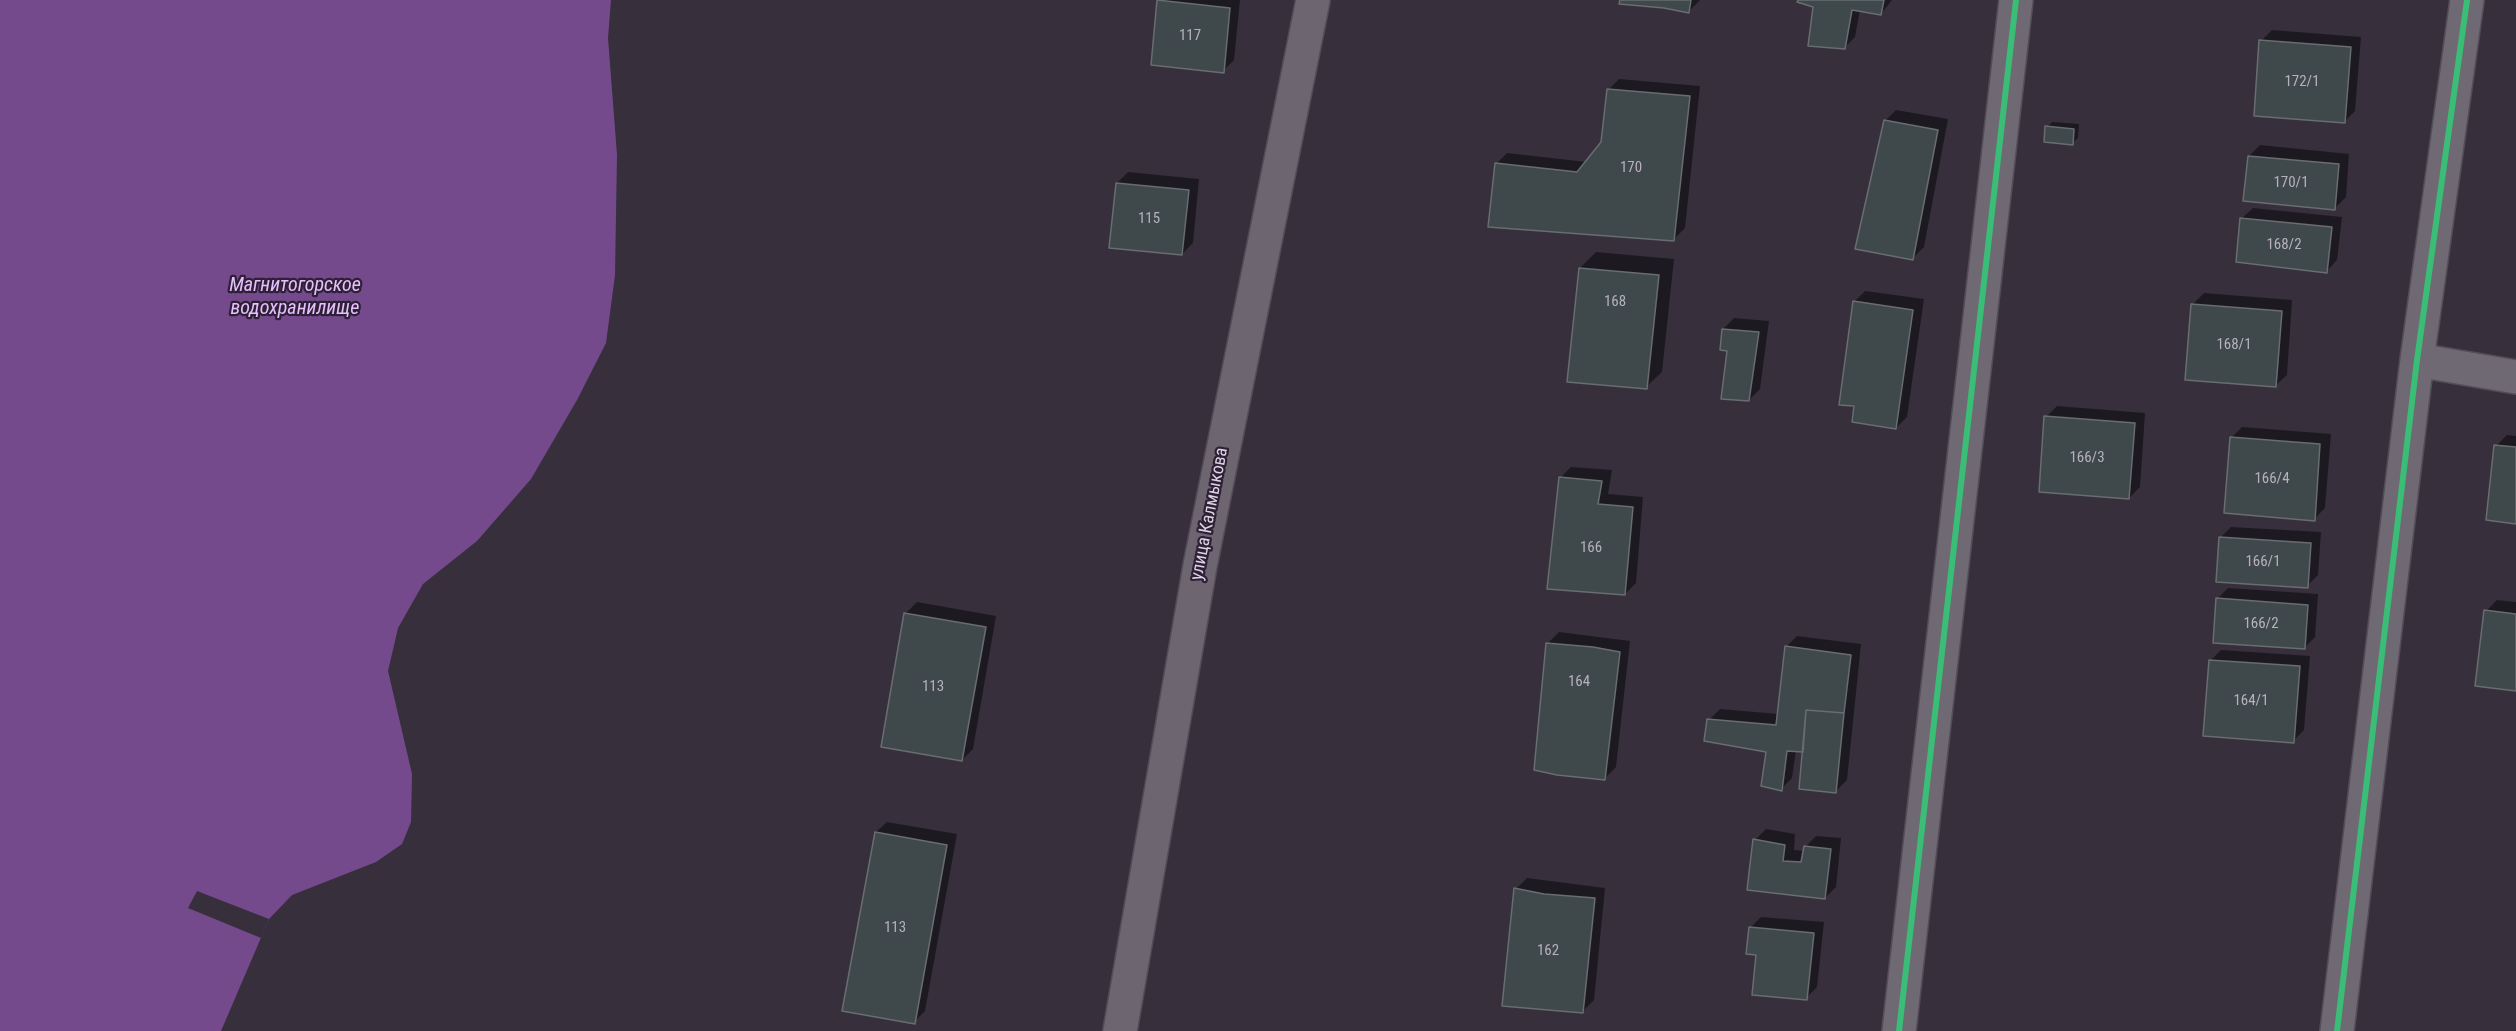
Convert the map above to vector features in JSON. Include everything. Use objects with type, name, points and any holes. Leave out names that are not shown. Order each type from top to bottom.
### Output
[{"type":"main road","name":"улица Калмыкова","points":[[1120,1031],[1200,566],[1313,0]]},
{"type":"street","points":[[1899,1031],[2016,0]]},
{"type":"street","points":[[2337,1031],[2417,360],[2467,0]]},
{"type":"street","points":[[2417,360],[2516,377]]},
{"type":"water","name":"Магнитогорское водохранилище","points":[[0,0],[611,0],[608,38],[617,155],[615,275],[606,343],[577,400],[531,479],[477,541],[423,584],[398,628],[388,671],[412,774],[411,822],[402,844],[376,862],[292,895],[269,919],[221,1031],[0,1031]]},
{"type":"pier","points":[[197,891],[269,919],[261,938],[188,908]]},
{"type":"building","points":[[1157,0],[1230,8],[1224,73],[1151,65]]},
{"type":"building","points":[[1620,0],[1691,0],[1689,13],[1619,4]]},
{"type":"building","points":[[1798,0],[1884,0],[1881,15],[1852,10],[1845,49],[1808,46],[1813,7],[1797,2]]},
{"type":"building","points":[[2259,40],[2351,47],[2345,123],[2254,116]]},
{"type":"building","points":[[1607,89],[1690,96],[1674,241],[1488,227],[1495,163],[1577,172],[1601,142]]},
{"type":"building","points":[[1884,120],[1938,130],[1913,260],[1855,249]]},
{"type":"building","points":[[2045,126],[2074,129],[2073,145],[2044,142]]},
{"type":"building","points":[[2248,156],[2339,164],[2335,210],[2243,201]]},
{"type":"building","points":[[1116,183],[1189,190],[1182,255],[1109,248]]},
{"type":"building","points":[[2240,218],[2332,227],[2327,273],[2236,262]]},
{"type":"building","points":[[1579,268],[1659,275],[1647,389],[1567,382]]},
{"type":"building","points":[[1853,301],[1913,310],[1896,429],[1852,422],[1854,406],[1839,405]]},
{"type":"building","points":[[2191,304],[2282,311],[2276,387],[2185,380]]},
{"type":"building","points":[[1722,329],[1759,332],[1749,401],[1721,399],[1727,351],[1720,350]]},
{"type":"building","points":[[2044,416],[2135,423],[2129,499],[2039,492]]},
{"type":"building","points":[[2230,437],[2320,444],[2315,521],[2224,513]]},
{"type":"building","points":[[2494,445],[2516,447],[2516,524],[2486,520]]},
{"type":"building","points":[[1559,477],[1602,481],[1598,504],[1633,507],[1625,595],[1547,589]]},
{"type":"building","points":[[2219,537],[2311,543],[2308,588],[2216,582]]},
{"type":"building","points":[[2216,598],[2308,605],[2305,649],[2213,643]]},
{"type":"building","points":[[2484,610],[2516,614],[2516,691],[2475,686]]},
{"type":"building","points":[[904,613],[986,627],[962,761],[881,747]]},
{"type":"building","points":[[1546,643],[1620,652],[1605,780],[1534,770]]},
{"type":"building","points":[[1785,646],[1851,655],[1844,713],[1806,710],[1803,752],[1787,751],[1782,791],[1761,786],[1766,752],[1704,741],[1707,719],[1776,725]]},
{"type":"building","points":[[2209,660],[2300,666],[2294,743],[2203,736]]},
{"type":"building","points":[[1806,710],[1844,713],[1836,793],[1799,789]]},
{"type":"building","points":[[875,832],[947,845],[915,1024],[842,1011]]},
{"type":"building","points":[[1753,839],[1785,845],[1783,861],[1801,862],[1804,846],[1831,849],[1825,899],[1747,890]]},
{"type":"building","points":[[1514,888],[1544,894],[1595,898],[1583,1013],[1502,1006]]},
{"type":"building","points":[[1749,927],[1814,933],[1807,1000],[1752,995],[1756,955],[1746,954]]},
{"type":"cycle path","points":[[1899,1031],[2016,0]]},
{"type":"cycle path","points":[[2337,1031],[2417,360],[2467,0]]}]
